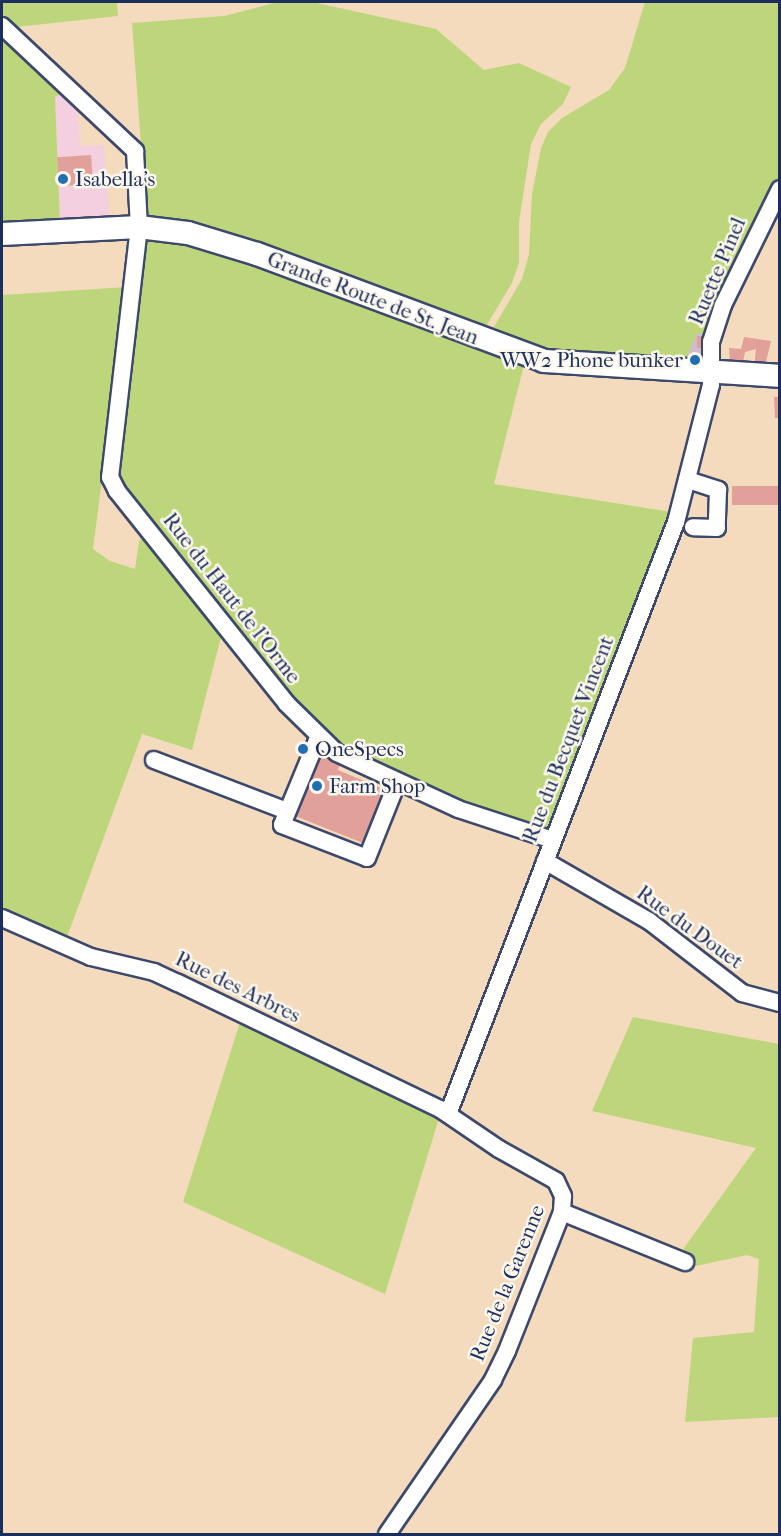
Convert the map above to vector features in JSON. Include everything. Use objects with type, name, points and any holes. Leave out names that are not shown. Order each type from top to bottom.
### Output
[{"type":"main road","name":"Grande Route de St. Jean","points":[[2,234],[139,228],[188,233],[257,254],[544,361],[710,374],[780,376]]},
{"type":"street","name":"Rue du Haut de l'Orme","points":[[2,26],[135,151],[139,228],[110,477],[286,703],[318,738],[337,753],[397,783],[458,809],[553,840]]},
{"type":"street","name":"Ruette Pinel","points":[[710,374],[711,342],[723,305],[780,189]]},
{"type":"street","name":"Rue du Becquet Vincent","points":[[448,1114],[665,553],[688,480],[711,385],[710,374]]},
{"type":"street","points":[[688,480],[718,490],[717,528],[693,526]]},
{"type":"street","points":[[318,738],[282,825],[367,858],[397,783]]},
{"type":"street","points":[[154,760],[287,811]]},
{"type":"street","name":"Rue du Douet","points":[[545,861],[649,921],[742,993],[780,1004]]},
{"type":"street","name":"Rue des Arbres","points":[[2,918],[91,957],[162,975],[448,1114]]},
{"type":"street","name":"Rue de la Garenne","points":[[387,1534],[493,1380],[562,1212],[563,1196],[556,1181],[499,1149],[448,1114]]},
{"type":"street","points":[[562,1212],[685,1262]]},
{"type":"shaded area","points":[[66,91],[77,101],[80,146],[104,145],[110,219],[60,222],[55,97]]},
{"type":"shaded area","points":[[696,333],[706,334],[703,362],[684,365]]},
{"type":"green space","points":[[2,2],[117,2],[118,16],[7,28],[2,23]]},
{"type":"green space","points":[[278,2],[312,2],[436,29],[484,70],[519,63],[571,87],[563,104],[541,124],[531,144],[519,222],[519,263],[512,283],[485,328],[150,218],[146,213],[132,23],[224,16]]},
{"type":"green space","points":[[645,2],[779,2],[779,183],[706,334],[696,334],[684,365],[575,359],[491,332],[522,279],[529,254],[532,194],[541,148],[548,132],[562,118],[609,90],[625,68]]},
{"type":"green space","points":[[2,33],[66,91],[55,97],[60,222],[2,226]]},
{"type":"green space","points":[[149,235],[194,243],[248,260],[524,365],[494,484],[672,512],[551,831],[476,812],[346,751],[317,729],[120,486],[115,465],[142,239]]},
{"type":"green space","points":[[127,287],[93,549],[110,561],[135,569],[139,542],[145,531],[222,633],[192,750],[142,734],[67,937],[61,939],[2,913],[2,295]]},
{"type":"green space","points":[[633,1017],[779,1044],[779,1417],[685,1422],[693,1338],[754,1332],[759,1259],[747,1255],[682,1269],[684,1248],[756,1148],[592,1111]]},
{"type":"green space","points":[[241,1019],[440,1115],[385,1294],[183,1202]]},
{"type":"building","points":[[91,155],[93,184],[59,186],[57,157]]},
{"type":"building","points":[[697,336],[705,336],[705,348],[697,348]]},
{"type":"building","points":[[744,337],[771,341],[765,366],[754,367],[756,349],[745,352],[742,366],[730,363],[729,348],[741,349]]},
{"type":"building","points":[[774,397],[780,397],[780,418],[775,418]]},
{"type":"building","points":[[732,486],[780,486],[780,505],[732,505]]},
{"type":"building","points":[[320,753],[341,761],[338,770],[390,792],[368,845],[295,816]]},
{"type":"place","name":"Isabella's","points":[[63,179]]},
{"type":"place","name":"WW2 Phone bunker","points":[[695,360]]},
{"type":"place","name":"OneSpecs","points":[[303,749]]},
{"type":"place","name":"Farm Shop","points":[[317,786]]}]
